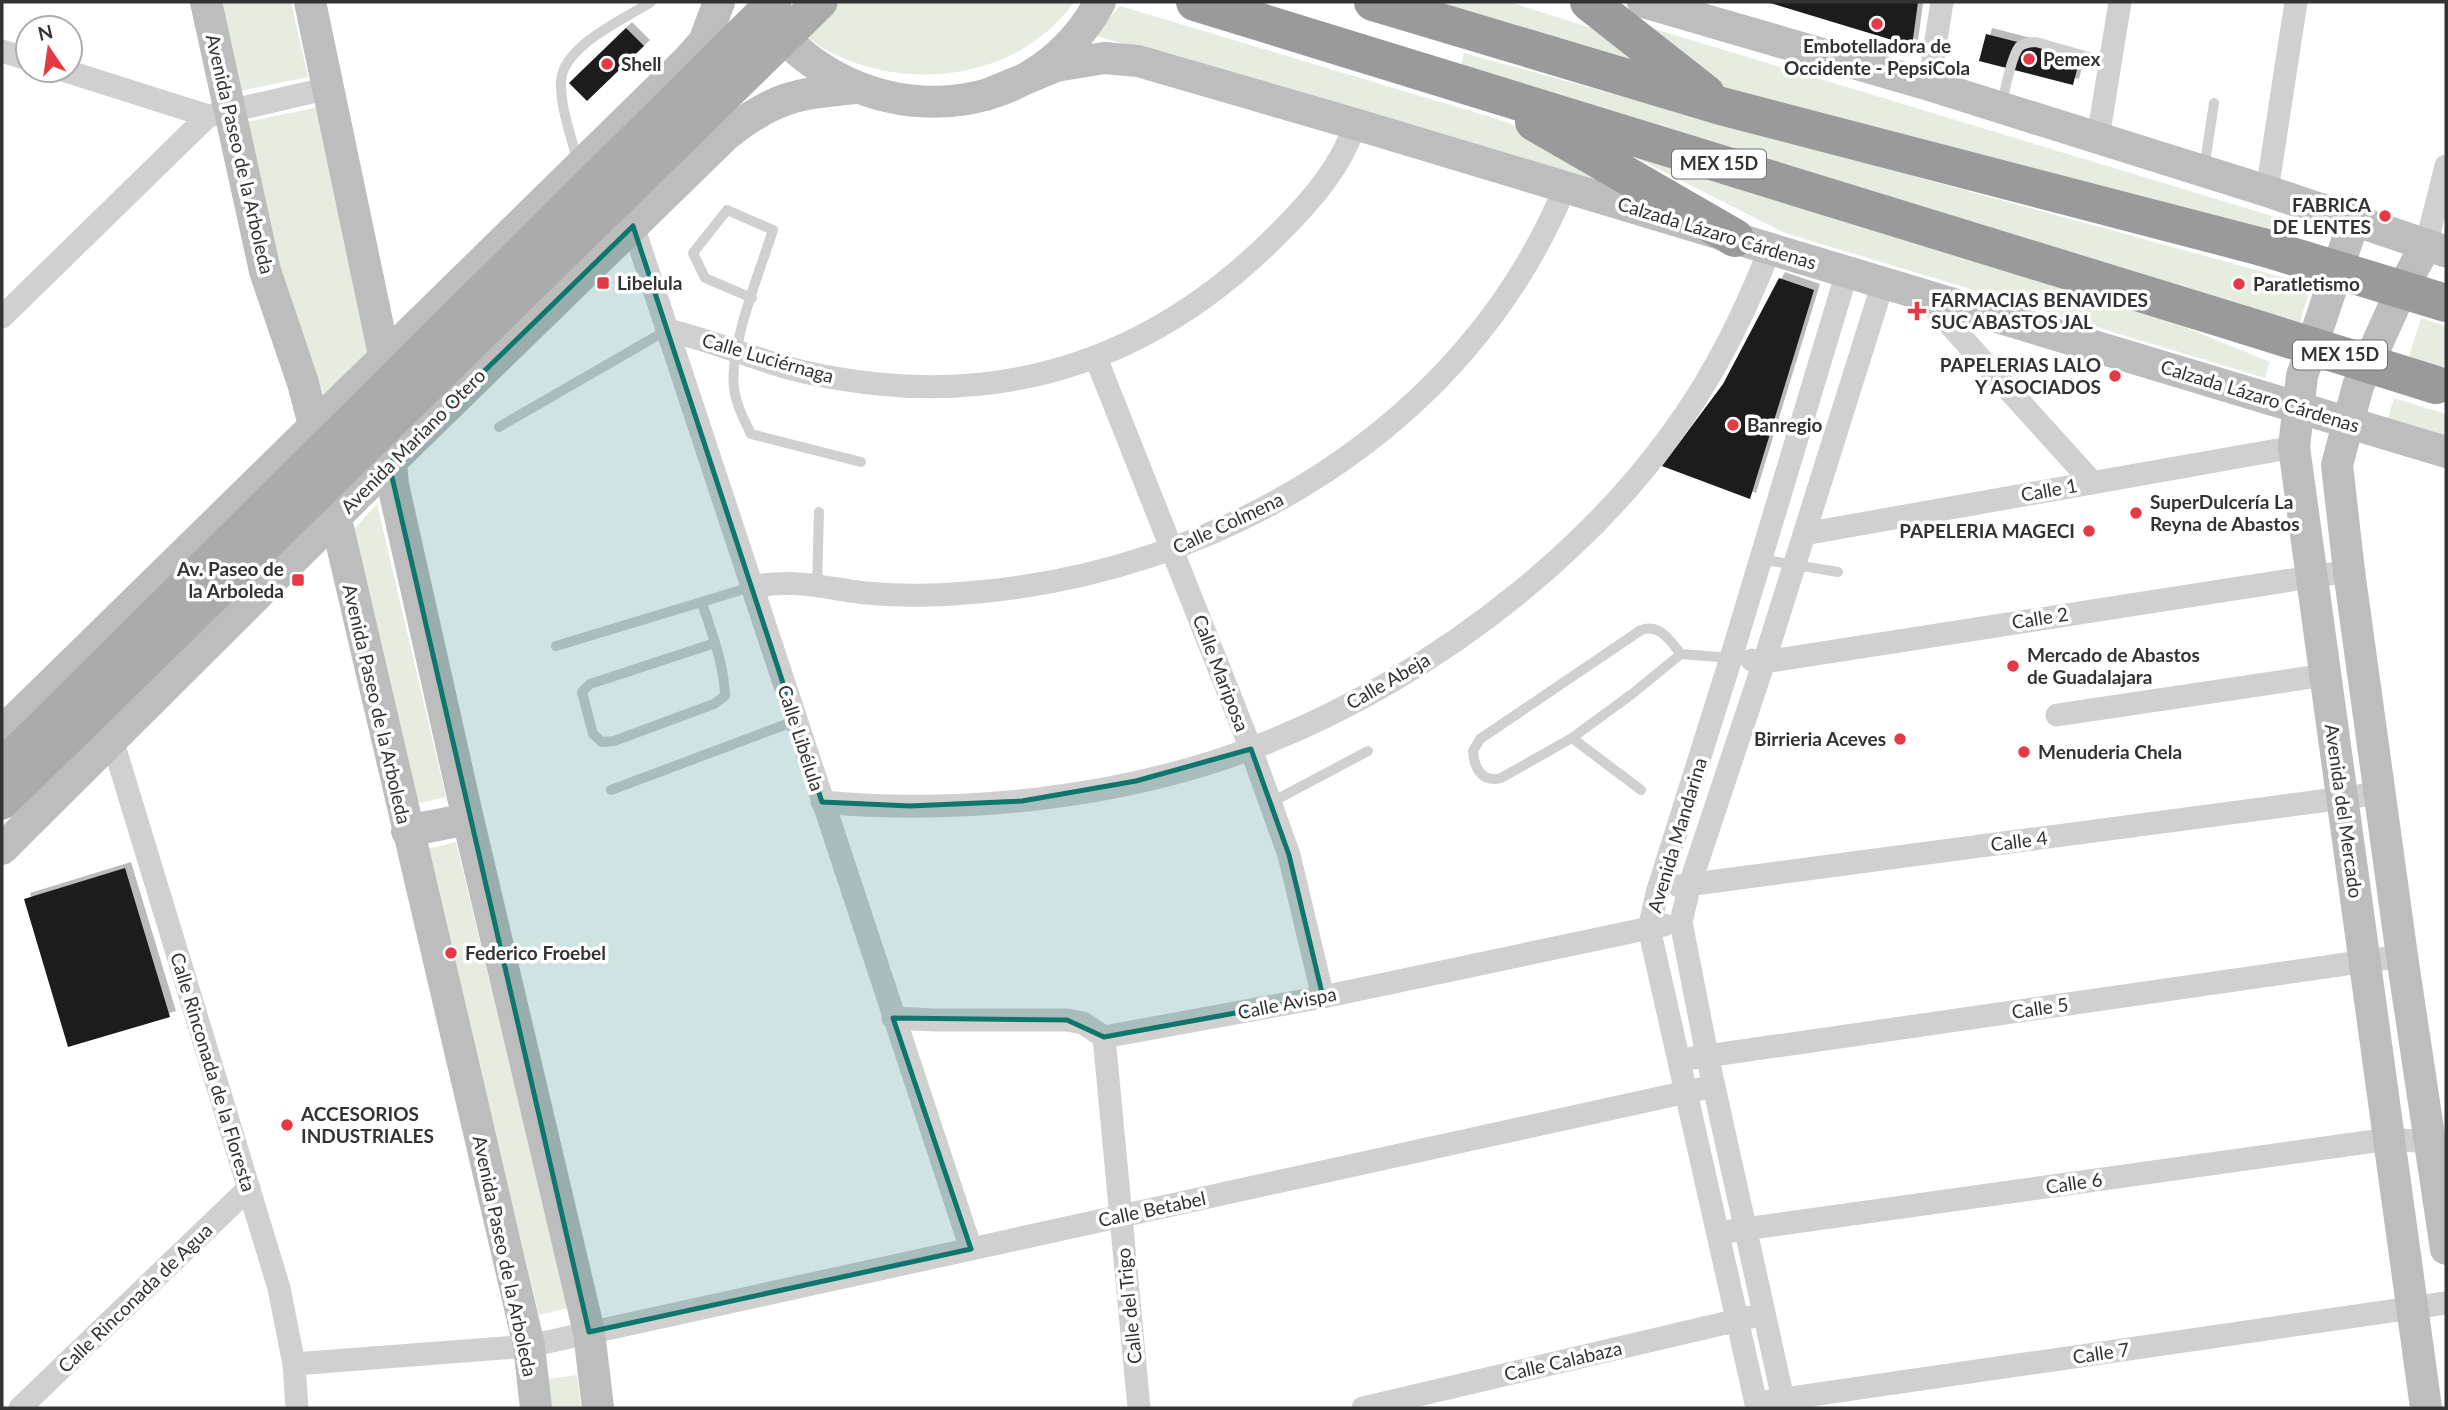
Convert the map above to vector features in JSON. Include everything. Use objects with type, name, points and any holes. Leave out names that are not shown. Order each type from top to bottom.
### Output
[{"type":"highway","name":"MEX 15D","points":[[1195,2],[2441,387]]},
{"type":"highway","points":[[1373,2],[1721,106],[2262,247],[2446,303]]},
{"type":"highway","points":[[1589,2],[1721,106]]},
{"type":"highway","points":[[1474,88],[1753,243]]},
{"type":"main road","name":"Avenida Paseo de la Arboleda","points":[[206,2],[219,113],[314,425],[529,1346],[536,1408]]},
{"type":"main road","points":[[310,2],[384,355],[389,464],[468,819],[589,1332],[598,1408]]},
{"type":"main road","points":[[2,732],[704,42],[719,2]]},
{"type":"main road","points":[[754,2],[782,38],[816,67],[855,88],[899,101],[943,103],[986,95],[1026,77],[1062,51],[1091,18],[1100,2]]},
{"type":"main road","points":[[2,767],[774,2]]},
{"type":"main road","name":"Avenida Mariano Otero","points":[[2,802],[820,2]]},
{"type":"main road","points":[[1643,2],[2001,107],[2267,191],[2436,248]]},
{"type":"main road","points":[[321,461],[385,401],[706,76],[710,68],[710,58],[704,42]]},
{"type":"main road","name":"Calzada Lázaro Cárdenas","points":[[986,95],[1056,66],[1104,58],[1138,61],[2446,452]]},
{"type":"main road","name":"Avenida Mariano Otero","points":[[2,849],[389,464],[726,135],[751,115],[776,103],[801,94],[855,88]]},
{"type":"main road","name":"Avenida del Mercado","points":[[2354,220],[2302,376],[2294,447],[2426,1408]]},
{"type":"main road","name":"Avenida del Mercado","points":[[2436,248],[2400,292],[2358,386],[2337,465],[2402,956],[2439,1141],[2446,1249]]},
{"type":"main road","points":[[407,831],[468,819]]},
{"type":"street","points":[[1929,85],[1942,2]]},
{"type":"street","points":[[2098,138],[2120,2]]},
{"type":"street","points":[[2267,191],[2296,2]]},
{"type":"street","points":[[84,76],[219,113],[329,89]]},
{"type":"street","points":[[2,317],[219,113]]},
{"type":"street","name":"Calle Luciérnaga","points":[[667,330],[698,337],[801,372],[844,380],[919,387],[984,384],[1045,372],[1096,358],[1172,321],[1242,270],[1288,225],[1324,182],[1348,148],[1355,124]]},
{"type":"street","points":[[2436,248],[2446,166]]},
{"type":"street","name":"Calle Colmena","points":[[751,587],[773,582],[795,582],[867,593],[967,593],[1072,577],[1173,550],[1228,527],[1281,500],[1365,445],[1407,410],[1467,347],[1510,290],[1534,254],[1565,187]]},
{"type":"street","name":"Calle Libélula","points":[[633,226],[971,1249]]},
{"type":"street","name":"Calle Abeja","points":[[822,802],[862,805],[965,805],[1022,801],[1136,781],[1251,748],[1321,719],[1441,651],[1492,617],[1605,513],[1681,420],[1718,362],[1755,287],[1753,243]]},
{"type":"street","name":"Avenida Mandarina","points":[[1756,1406],[1649,928],[1658,890],[1847,272]]},
{"type":"street","name":"Avenida Mandarina","points":[[1784,1404],[1707,1055],[1681,922],[1690,884],[1764,662],[1883,282]]},
{"type":"street","points":[[1923,295],[2093,483]]},
{"type":"street","name":"Calle Mariposa","points":[[1096,358],[1251,748],[1289,855],[1323,997]]},
{"type":"street","name":"Calle 1","points":[[1804,534],[2294,447]]},
{"type":"street","name":"Calle 2","points":[[1731,658],[1764,662],[2349,571]]},
{"type":"street","points":[[2057,715],[2325,675]]},
{"type":"street","name":"Calle Rinconada de la Floresta","points":[[111,739],[279,1288],[294,1364],[297,1408]]},
{"type":"street","name":"Calle 4","points":[[1658,890],[2381,793]]},
{"type":"street","name":"Calle Avispa","points":[[1104,1037],[1323,997],[1681,922]]},
{"type":"street","name":"Calle 5","points":[[1679,1062],[1707,1055],[2402,956]]},
{"type":"street","points":[[893,1018],[1067,1020],[1083,1023],[1104,1037]]},
{"type":"street","name":"Calle del Trigo","points":[[1104,1037],[1139,1408]]},
{"type":"street","name":"Calle Betabel","points":[[294,1364],[529,1346],[1714,1086]]},
{"type":"street","name":"Calle 6","points":[[1717,1233],[2389,1139],[2439,1141]]},
{"type":"street","name":"Calle Rinconada de Agua","points":[[20,1408],[249,1188]]},
{"type":"street","name":"Calle 7","points":[[1756,1406],[1784,1404],[2446,1303]]},
{"type":"street","name":"Calle Calabaza","points":[[1363,1408],[1424,1401],[1736,1320],[1765,1315]]},
{"type":"lane","points":[[579,166],[562,98],[561,78],[568,60],[582,45],[651,2]]},
{"type":"lane","points":[[2001,107],[2015,54],[2027,42],[2036,42],[2110,63]]},
{"type":"lane","points":[[2204,171],[2214,103]]},
{"type":"lane","points":[[752,298],[705,278],[692,253],[727,210],[773,230],[736,350],[734,387],[741,414],[751,434],[861,462]]},
{"type":"lane","points":[[499,427],[667,330]]},
{"type":"lane","points":[[817,586],[819,512]]},
{"type":"lane","points":[[1760,559],[1838,572]]},
{"type":"lane","points":[[556,646],[751,587]]},
{"type":"lane","points":[[702,603],[715,643],[725,696],[714,704],[614,741],[602,742],[593,734],[582,692],[590,684],[715,643]]},
{"type":"lane","points":[[1681,654],[1632,695],[1572,738],[1501,779],[1492,781],[1483,777],[1473,751],[1480,739],[1641,630],[1648,627],[1657,628],[1681,654],[1731,658]]},
{"type":"lane","points":[[611,790],[795,721]]},
{"type":"lane","points":[[1572,738],[1641,790]]},
{"type":"lane","points":[[1270,803],[1368,751]]},
{"type":"highlighted area","points":[[633,226],[822,802],[910,806],[1022,801],[1136,781],[1251,749],[1289,855],[1323,997],[1104,1037],[1067,1020],[893,1018],[971,1249],[589,1332],[389,464]]},
{"type":"shaded area","points":[[220,2],[291,2],[308,77],[240,91]]},
{"type":"shaded area","points":[[771,2],[1074,2],[1051,28],[1025,48],[995,62],[963,71],[929,74],[896,73],[863,65],[832,53],[807,37]]},
{"type":"shaded area","points":[[1407,2],[1509,2],[1624,38],[1682,83]]},
{"type":"shaded area","points":[[1120,6],[1507,122],[1636,193],[1093,35]]},
{"type":"shaded area","points":[[1635,23],[2299,224],[2296,237],[1726,92]]},
{"type":"shaded area","points":[[1464,53],[2311,285],[2299,325],[1460,68]]},
{"type":"shaded area","points":[[319,107],[372,353],[326,400],[275,259],[247,122]]},
{"type":"shaded area","points":[[1619,149],[2143,310],[2270,362],[2265,378],[1785,233]]},
{"type":"shaded area","points":[[2421,318],[2446,326],[2446,371],[2408,359]]},
{"type":"shaded area","points":[[2394,398],[2446,414],[2446,443],[2386,425]]},
{"type":"shaded area","points":[[377,504],[446,797],[415,804],[351,532]]},
{"type":"shaded area","points":[[456,842],[568,1308],[539,1315],[427,849]]},
{"type":"shaded area","points":[[577,1375],[581,1408],[551,1408],[547,1379]]},
{"type":"building","name":"Embotelladora de Occidente - PepsiCola","points":[[1767,2],[1918,2],[1912,46]]},
{"type":"building","name":"Shell","points":[[626,28],[644,46],[587,101],[569,83]]},
{"type":"building","name":"Pemex","points":[[1986,34],[2080,58],[2073,85],[1979,61]]},
{"type":"building","name":"Banregio","points":[[1779,278],[1814,290],[1750,499],[1662,466],[1723,384]]},
{"type":"building","points":[[125,868],[170,1017],[68,1047],[24,899]]},
{"type":"place","name":"Embotelladora de Occidente - PepsiCola","points":[[1877,24]]},
{"type":"place","name":"Pemex","points":[[2029,59]]},
{"type":"place","name":"Shell","points":[[607,64]]},
{"type":"place","name":"FABRICA DE LENTES","points":[[2385,216]]},
{"type":"place","name":"Libelula","points":[[603,283]]},
{"type":"place","name":"Paratletismo","points":[[2239,284]]},
{"type":"place","name":"FARMACIAS BENAVIDES SUC ABASTOS JAL","points":[[1917,311]]},
{"type":"place","name":"PAPELERIAS LALO Y ASOCIADOS","points":[[2115,376]]},
{"type":"place","name":"Banregio","points":[[1733,425]]},
{"type":"place","name":"SuperDulcería La Reyna de Abastos","points":[[2136,513]]},
{"type":"place","name":"PAPELERIA MAGECI","points":[[2089,531]]},
{"type":"place","name":"Av. Paseo de la Arboleda","points":[[298,580]]},
{"type":"place","name":"Mercado de Abastos de Guadalajara","points":[[2013,666]]},
{"type":"place","name":"Birrieria Aceves","points":[[1900,739]]},
{"type":"place","name":"Menuderia Chela","points":[[2024,752]]},
{"type":"place","name":"Federico Froebel","points":[[451,953]]},
{"type":"place","name":"ACCESORIOS INDUSTRIALES","points":[[287,1125]]}]
